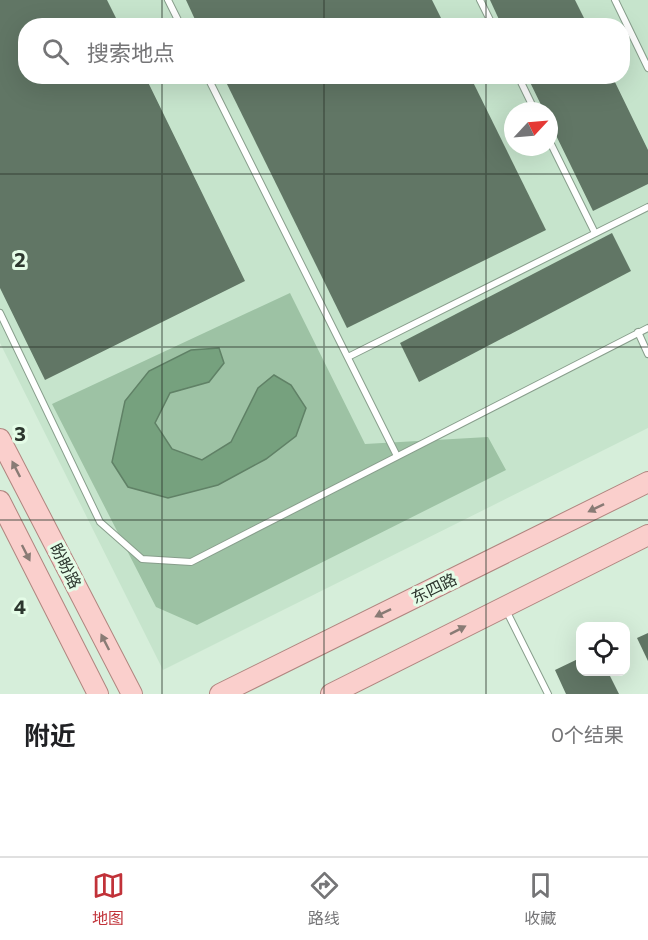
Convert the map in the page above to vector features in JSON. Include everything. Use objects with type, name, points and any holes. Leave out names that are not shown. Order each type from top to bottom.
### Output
[{"type":"main road","name":"盼盼路","points":[[0,439],[132,694]]},
{"type":"main road","name":"东四路","points":[[220,694],[648,482]]},
{"type":"main road","name":"盼盼路","points":[[0,501],[98,694]]},
{"type":"main road","points":[[331,694],[648,535]]},
{"type":"lane","points":[[168,0],[177,18]]},
{"type":"lane","points":[[480,0],[489,18]]},
{"type":"lane","points":[[615,0],[624,18]]},
{"type":"lane","points":[[630,31],[648,68]]},
{"type":"lane","points":[[211,84],[397,456]]},
{"type":"lane","points":[[522,84],[531,102]]},
{"type":"lane","points":[[557,156],[595,233]]},
{"type":"lane","points":[[348,357],[648,207]]},
{"type":"lane","points":[[0,313],[100,522],[142,559],[191,562],[648,328]]},
{"type":"lane","points":[[638,332],[648,354]]},
{"type":"lane","points":[[505,607],[548,694]]},
{"type":"shaded area","points":[[0,0],[648,0],[648,428],[163,670],[0,343]]},
{"type":"shaded area","points":[[290,293],[365,444],[488,437],[506,470],[197,625],[156,607],[52,404]]},
{"type":"shaded area","points":[[219,348],[224,363],[209,382],[170,393],[155,423],[172,449],[202,460],[231,442],[258,388],[274,375],[291,385],[306,408],[296,436],[266,459],[218,485],[168,498],[128,487],[112,462],[125,401],[149,371],[191,350]]},
{"type":"building","points":[[0,0],[107,0],[116,18],[18,18],[18,84],[149,84],[245,281],[45,380],[0,288]]},
{"type":"building","points":[[186,0],[432,0],[441,18],[194,18]]},
{"type":"building","points":[[490,0],[575,0],[584,18],[498,18]]},
{"type":"building","points":[[227,84],[474,84],[504,145],[504,156],[509,156],[546,230],[347,328]]},
{"type":"building","points":[[531,84],[616,84],[648,150],[648,184],[593,211],[558,139],[558,102],[540,102]]},
{"type":"building","points":[[612,233],[631,271],[419,382],[400,343]]},
{"type":"building","points":[[648,633],[648,661],[637,638]]},
{"type":"building","points":[[576,660],[576,676],[610,676],[619,694],[566,694],[555,670]]}]
